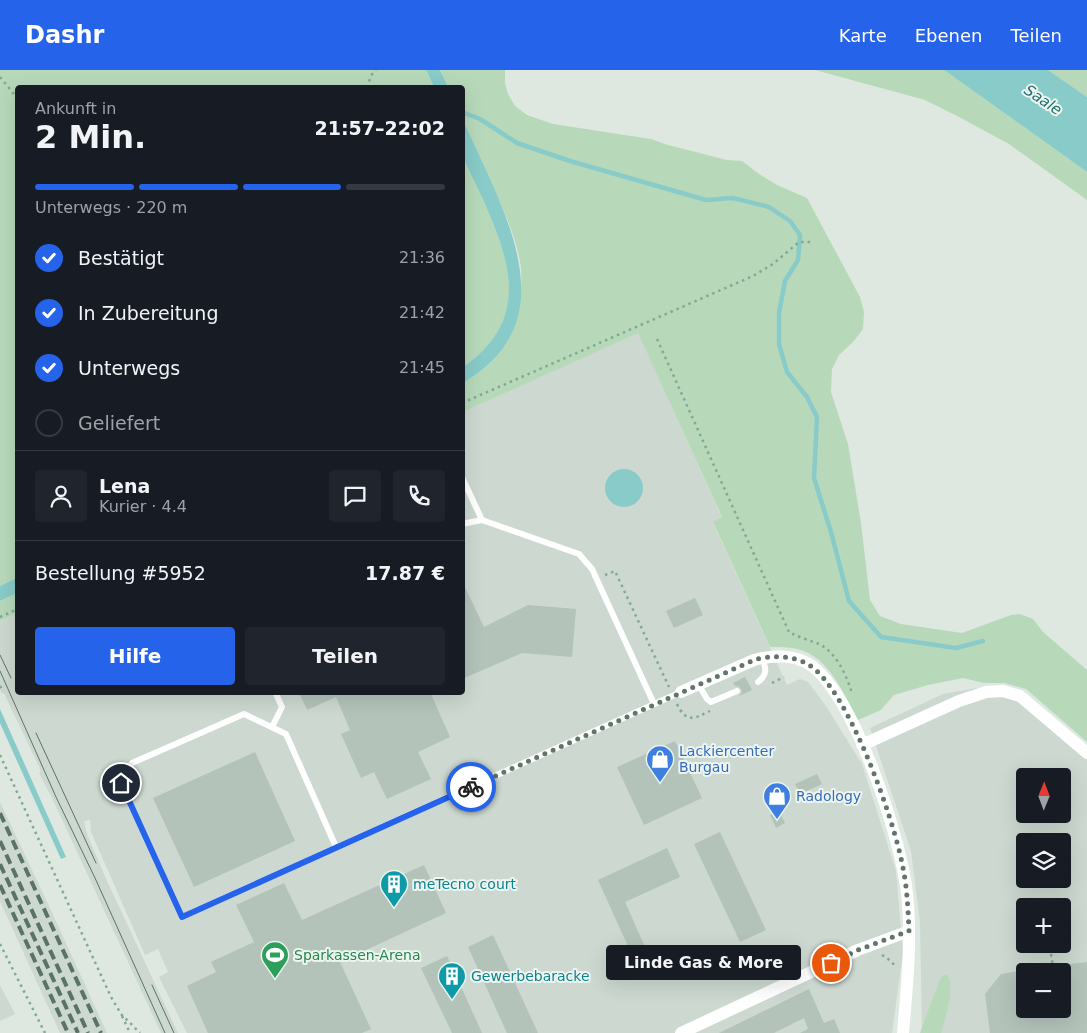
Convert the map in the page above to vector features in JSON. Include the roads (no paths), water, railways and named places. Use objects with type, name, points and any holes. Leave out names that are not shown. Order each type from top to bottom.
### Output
[{"type":"street","points":[[677,694],[762,658],[792,658],[801,660],[815,669],[836,695],[850,719],[884,799],[905,879],[909,931],[903,1033]]},
{"type":"street","points":[[862,745],[959,700],[986,692],[1003,691],[1020,696],[1087,753]]},
{"type":"street","points":[[681,1033],[867,947],[909,931]]},
{"type":"lane","points":[[465,483],[482,520]]},
{"type":"lane","points":[[465,523],[482,520],[579,554],[592,569],[654,704]]},
{"type":"lane","points":[[758,682],[766,673],[762,658]]},
{"type":"lane","points":[[698,684],[706,699],[711,702],[737,691]]},
{"type":"lane","points":[[336,847],[286,734],[244,714],[132,763],[121,783],[182,917],[677,694]]},
{"type":"lane","points":[[272,727],[282,707],[276,695]]},
{"type":"water","points":[[426,70],[440,70],[447,85],[433,85]]},
{"type":"water","name":"Saale","points":[[944,70],[1048,70],[1087,97],[1087,172]]},
{"type":"water","points":[[465,124],[508,224],[518,259],[521,294],[515,327],[496,357],[465,381],[465,365],[485,349],[499,330],[507,310],[509,289],[507,267],[501,244],[465,161]]},
{"type":"water","points":[[624,469],[637,475],[643,488],[637,501],[624,507],[611,501],[605,488],[611,475]]},
{"type":"water","points":[[15,579],[15,594],[0,601],[0,586]]},
{"type":"water","points":[[0,709],[66,857],[61,859],[0,723]]},
{"type":"waterway","points":[[465,113],[480,119],[517,143],[570,161],[706,200],[733,198],[769,207],[790,221],[800,235],[798,260],[785,281],[779,313],[779,344],[787,372],[807,397],[817,417],[814,478],[831,532],[849,601],[881,637],[956,648],[983,641]]},
{"type":"tram line","points":[[0,655],[11,678]]},
{"type":"tram line","points":[[0,671],[165,1033]]},
{"type":"tram line","points":[[36,733],[96,863]]},
{"type":"tram line","points":[[152,985],[174,1033]]},
{"type":"railway","points":[[0,813],[101,1033]]},
{"type":"railway","points":[[0,841],[88,1033]]},
{"type":"railway","points":[[0,864],[78,1033]]},
{"type":"railway","points":[[0,885],[68,1033]]},
{"type":"place","name":"Lackiercenter Burgau","points":[[660,783]]},
{"type":"place","name":"Radology","points":[[777,820]]},
{"type":"place","name":"meTecno court","points":[[394,908]]},
{"type":"place","name":"Linde Gas & More","points":[[831,963]]},
{"type":"place","name":"Sparkassen-Arena","points":[[275,979]]},
{"type":"place","name":"Gewerbebaracke","points":[[452,1000]]}]
